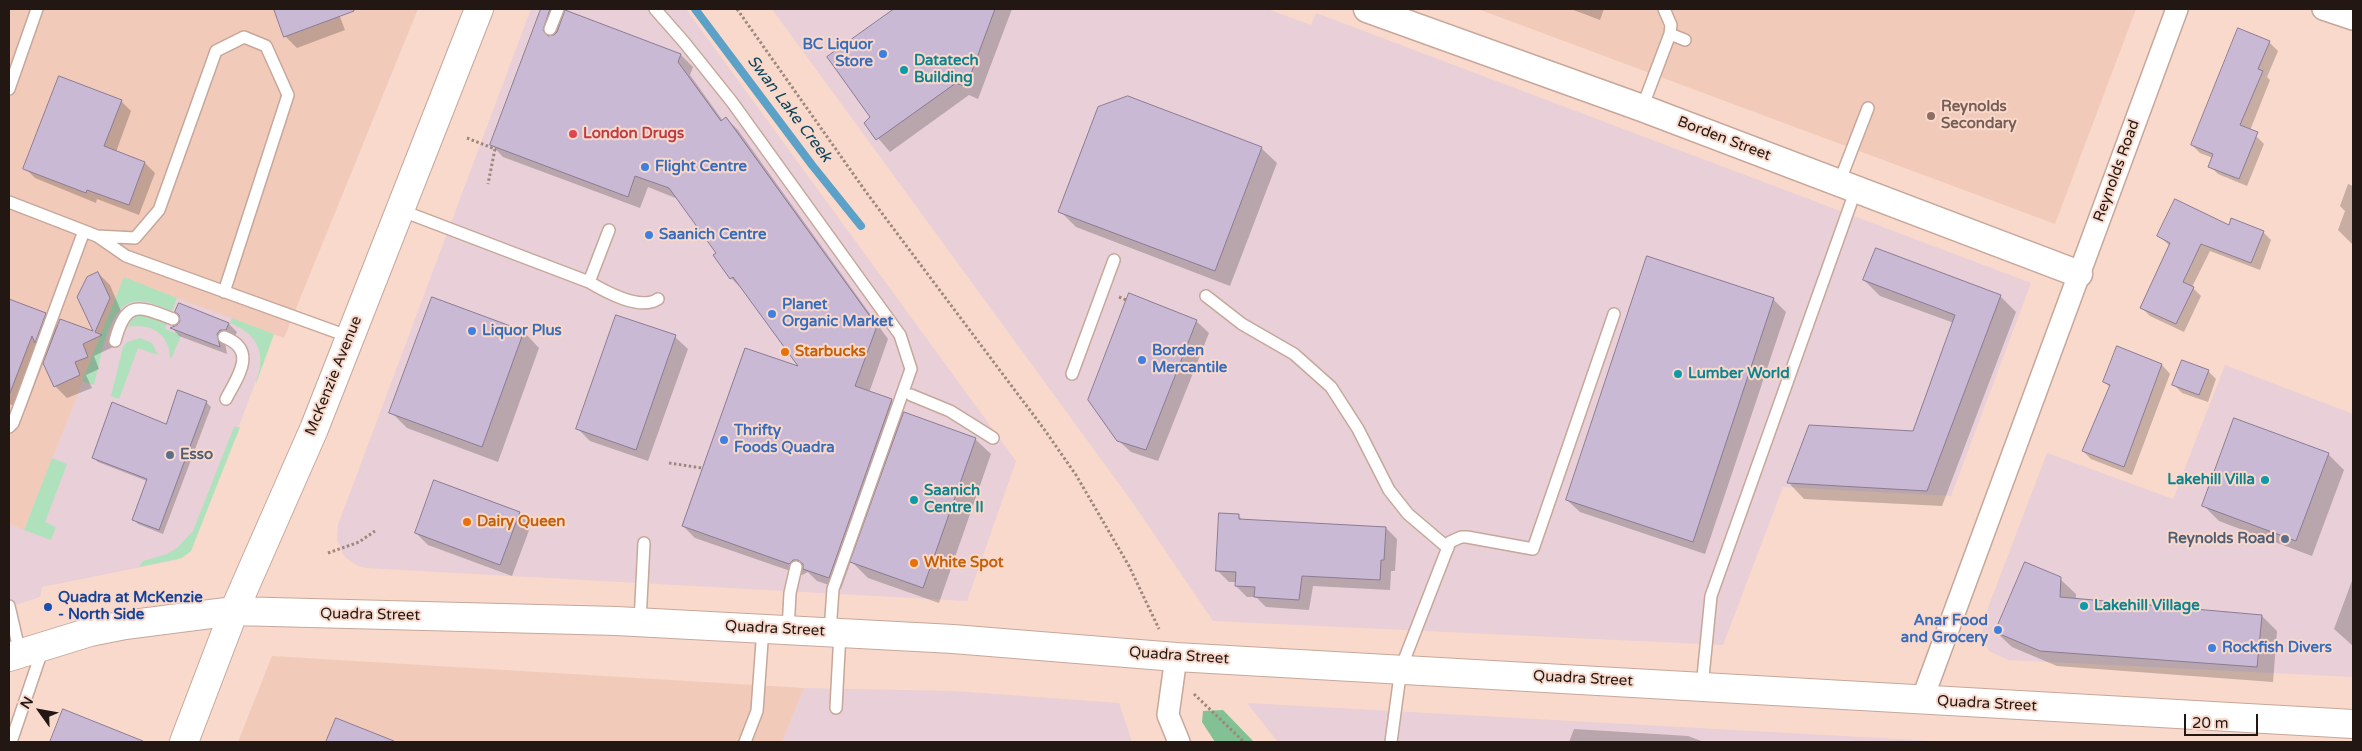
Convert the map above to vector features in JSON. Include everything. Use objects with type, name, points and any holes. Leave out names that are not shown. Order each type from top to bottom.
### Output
[{"type":"main road","name":"McKenzie Avenue","points":[[184,742],[234,611],[314,429],[479,9]]},
{"type":"main road","name":"Quadra Street","points":[[24,652],[126,625],[234,611],[640,622],[997,642],[1168,646],[1401,668],[2353,724]]},
{"type":"street","name":"Borden Street","points":[[1367,9],[1642,108],[2079,274]]},
{"type":"street","name":"Reynolds Road","points":[[1922,700],[2177,9]]},
{"type":"street","points":[[2323,9],[2353,19]]},
{"type":"street","points":[[1168,646],[1168,715],[1179,742]]},
{"type":"lane","points":[[9,89],[37,9]]},
{"type":"lane","points":[[550,30],[558,9]]},
{"type":"lane","points":[[655,9],[732,102],[900,335],[911,369],[832,590],[835,632],[836,708]]},
{"type":"lane","points":[[1642,108],[1670,34],[1670,25],[1664,9]]},
{"type":"lane","points":[[1670,34],[1685,40]]},
{"type":"lane","points":[[97,236],[135,238],[159,210],[216,51],[244,37],[266,46],[288,95],[224,292]]},
{"type":"lane","points":[[1702,687],[1711,596],[1847,186],[1868,108]]},
{"type":"lane","points":[[9,202],[97,236],[126,256],[350,337]]},
{"type":"lane","points":[[400,210],[589,282],[608,294],[647,304],[658,299]]},
{"type":"lane","points":[[589,282],[609,230]]},
{"type":"lane","points":[[9,427],[16,416],[84,231]]},
{"type":"lane","points":[[1072,374],[1114,260]]},
{"type":"lane","points":[[1206,296],[1242,324],[1294,354],[1331,386],[1346,406],[1389,490],[1408,514],[1448,548]]},
{"type":"lane","points":[[116,340],[121,321],[130,311],[143,309],[173,319]]},
{"type":"lane","points":[[1391,742],[1401,668],[1450,542],[1461,537],[1533,549],[1614,314]]},
{"type":"lane","points":[[224,337],[237,344],[243,358],[240,372],[226,399]]},
{"type":"lane","points":[[912,395],[950,411],[993,438]]},
{"type":"lane","points":[[640,622],[644,543]]},
{"type":"lane","points":[[745,742],[757,711],[775,629],[790,593],[796,566]]},
{"type":"lane","points":[[9,606],[24,652],[11,742]]},
{"type":"path","points":[[737,9],[866,192],[1044,429],[1076,475],[1130,566],[1168,646]]},
{"type":"path","points":[[467,138],[495,149],[488,184]]},
{"type":"path","points":[[1118,297],[1126,300]]},
{"type":"path","points":[[669,463],[702,468]]},
{"type":"path","points":[[328,553],[359,542],[375,531]]},
{"type":"path","points":[[1193,692],[1244,742]]},
{"type":"shaded area","points":[[9,9],[418,9],[284,338],[124,278],[24,530],[9,524]]},
{"type":"shaded area","name":"Saanich Centre","points":[[531,9],[686,9],[1016,461],[967,601],[366,568],[356,565],[344,556],[337,540],[338,525]]},
{"type":"shaded area","points":[[772,9],[1267,9],[1311,25],[1316,13],[2031,283],[1951,496],[1783,487],[1723,645],[1213,621],[1133,503]]},
{"type":"shaded area","name":"Reynolds Secondary","points":[[1478,9],[2136,9],[2055,224]]},
{"type":"shaded area","points":[[124,277],[274,334],[191,551],[176,560],[42,587],[40,597],[9,607],[9,524],[24,530]]},
{"type":"shaded area","points":[[2225,365],[2353,414],[2353,677],[2008,660],[1989,651],[1982,637],[1983,621],[2047,453],[2173,499]]},
{"type":"shaded area","points":[[272,656],[804,688],[782,742],[238,742]]},
{"type":"shaded area","points":[[804,688],[953,691],[1119,703],[1132,742],[782,742]]},
{"type":"shaded area","points":[[1247,703],[1951,742],[1278,742]]},
{"type":"green space","points":[[124,277],[177,298],[172,311],[142,301],[127,304],[119,311],[107,334],[94,385],[82,381]]},
{"type":"green space","points":[[140,314],[167,322],[165,329],[181,335],[171,359],[169,348],[156,331],[140,326],[128,327],[132,319]]},
{"type":"green space","points":[[232,318],[274,334],[256,384],[260,367],[257,344],[243,329],[230,323]]},
{"type":"green space","points":[[140,338],[152,343],[158,355],[138,348],[119,399],[111,396],[123,347],[127,342]]},
{"type":"green space","points":[[234,427],[240,427],[191,551],[182,558],[139,567],[143,561],[167,554],[177,548],[193,531]]},
{"type":"green space","points":[[52,458],[67,464],[45,522],[56,527],[51,540],[24,530]]},
{"type":"green space","points":[[1223,710],[1254,742],[1215,742],[1202,722],[1203,711]]},
{"type":"building","points":[[274,9],[353,9],[354,11],[284,37]]},
{"type":"building","points":[[541,9],[550,9],[543,30],[548,36],[554,35],[557,32],[565,10],[681,54],[678,62],[721,121],[726,117],[877,326],[855,386],[892,399],[829,578],[803,569],[803,564],[798,560],[793,560],[789,564],[682,526],[745,348],[798,366],[733,277],[730,279],[713,255],[716,253],[669,188],[635,176],[628,197],[490,145]]},
{"type":"building","name":"Datatech Building","points":[[894,9],[995,9],[966,87],[956,83],[876,140],[864,123],[870,117],[827,57]]},
{"type":"building","points":[[2238,28],[2270,41],[2258,69],[2263,71],[2240,125],[2258,132],[2239,179],[2208,167],[2213,154],[2191,145]]},
{"type":"building","points":[[59,76],[122,100],[104,146],[145,162],[129,205],[87,190],[86,193],[23,169]]},
{"type":"building","points":[[1128,96],[1262,147],[1215,271],[1058,212],[1098,107]]},
{"type":"building","points":[[2175,199],[2229,225],[2231,218],[2264,231],[2251,263],[2201,244],[2183,282],[2194,287],[2176,324],[2140,308],[2170,243],[2157,236]]},
{"type":"building","points":[[1876,248],[2001,295],[1927,491],[1787,483],[1809,425],[1913,431],[1955,315],[1863,280]]},
{"type":"building","name":"Lumber World","points":[[1647,256],[1774,298],[1693,542],[1566,500]]},
{"type":"building","points":[[98,272],[110,298],[95,332],[102,335],[83,344],[88,357],[75,362],[80,375],[54,387],[43,363],[60,319],[93,331],[77,297],[87,277]]},
{"type":"building","name":"Borden Mercantile","points":[[1129,293],[1197,320],[1146,450],[1117,441],[1088,400]]},
{"type":"building","points":[[432,297],[524,331],[482,447],[389,413]]},
{"type":"building","points":[[9,299],[46,313],[35,343],[32,336],[10,393]]},
{"type":"building","points":[[179,303],[229,323],[226,330],[220,330],[217,334],[220,347],[170,328],[177,325],[180,321],[179,315],[175,312]]},
{"type":"building","points":[[616,315],[676,335],[636,450],[576,429]]},
{"type":"building","points":[[2117,346],[2162,364],[2124,467],[2082,451],[2110,385],[2103,382]]},
{"type":"building","points":[[2182,360],[2209,370],[2199,395],[2172,385]]},
{"type":"building","points":[[178,390],[207,401],[159,530],[132,520],[147,479],[92,458],[112,402],[166,424]]},
{"type":"building","name":"Saanich Centre II","points":[[904,412],[976,438],[923,588],[850,562]]},
{"type":"building","name":"Lakehill Villa","points":[[2234,418],[2329,453],[2296,541],[2202,506]]},
{"type":"building","name":"Dairy Queen","points":[[434,480],[520,512],[500,565],[415,533]]},
{"type":"building","points":[[1219,513],[1239,514],[1239,519],[1386,527],[1384,560],[1381,560],[1380,580],[1302,576],[1299,600],[1254,597],[1255,587],[1235,586],[1236,572],[1216,571]]},
{"type":"building","name":"Lakehill Village","points":[[2025,562],[2061,577],[2060,597],[2262,615],[2257,667],[2040,651],[1995,632]]},
{"type":"building","points":[[63,709],[143,741],[143,742],[50,742]]},
{"type":"building","points":[[336,718],[394,741],[394,742],[326,742]]},
{"type":"waterway","name":"Swan Lake Creek","points":[[695,9],[812,165],[861,226]]},
{"type":"place","name":"BC Liquor Store","points":[[883,54]]},
{"type":"place","name":"Datatech Building","points":[[904,70]]},
{"type":"place","name":"Reynolds Secondary","points":[[1931,116]]},
{"type":"place","name":"London Drugs","points":[[573,134]]},
{"type":"place","name":"Flight Centre","points":[[645,167]]},
{"type":"place","name":"Saanich Centre","points":[[649,235]]},
{"type":"place","name":"Planet Organic Market","points":[[772,314]]},
{"type":"place","name":"Liquor Plus","points":[[472,331]]},
{"type":"place","name":"Starbucks","points":[[785,352]]},
{"type":"place","name":"Borden Mercantile","points":[[1142,360]]},
{"type":"place","name":"Lumber World","points":[[1678,374]]},
{"type":"place","name":"Thrifty Foods Quadra","points":[[724,440]]},
{"type":"place","name":"Esso","points":[[170,455]]},
{"type":"place","name":"Lakehill Villa","points":[[2265,480]]},
{"type":"place","name":"Saanich Centre II","points":[[914,500]]},
{"type":"place","name":"Dairy Queen","points":[[467,522]]},
{"type":"place","name":"Reynolds Road","points":[[2285,539]]},
{"type":"place","name":"White Spot","points":[[914,563]]},
{"type":"place","name":"Lakehill Village","points":[[2084,606]]},
{"type":"place","name":"Quadra at McKenzie - North Side","points":[[48,607]]},
{"type":"place","name":"Anar Food and Grocery","points":[[1998,630]]},
{"type":"place","name":"Rockfish Divers","points":[[2212,648]]}]
